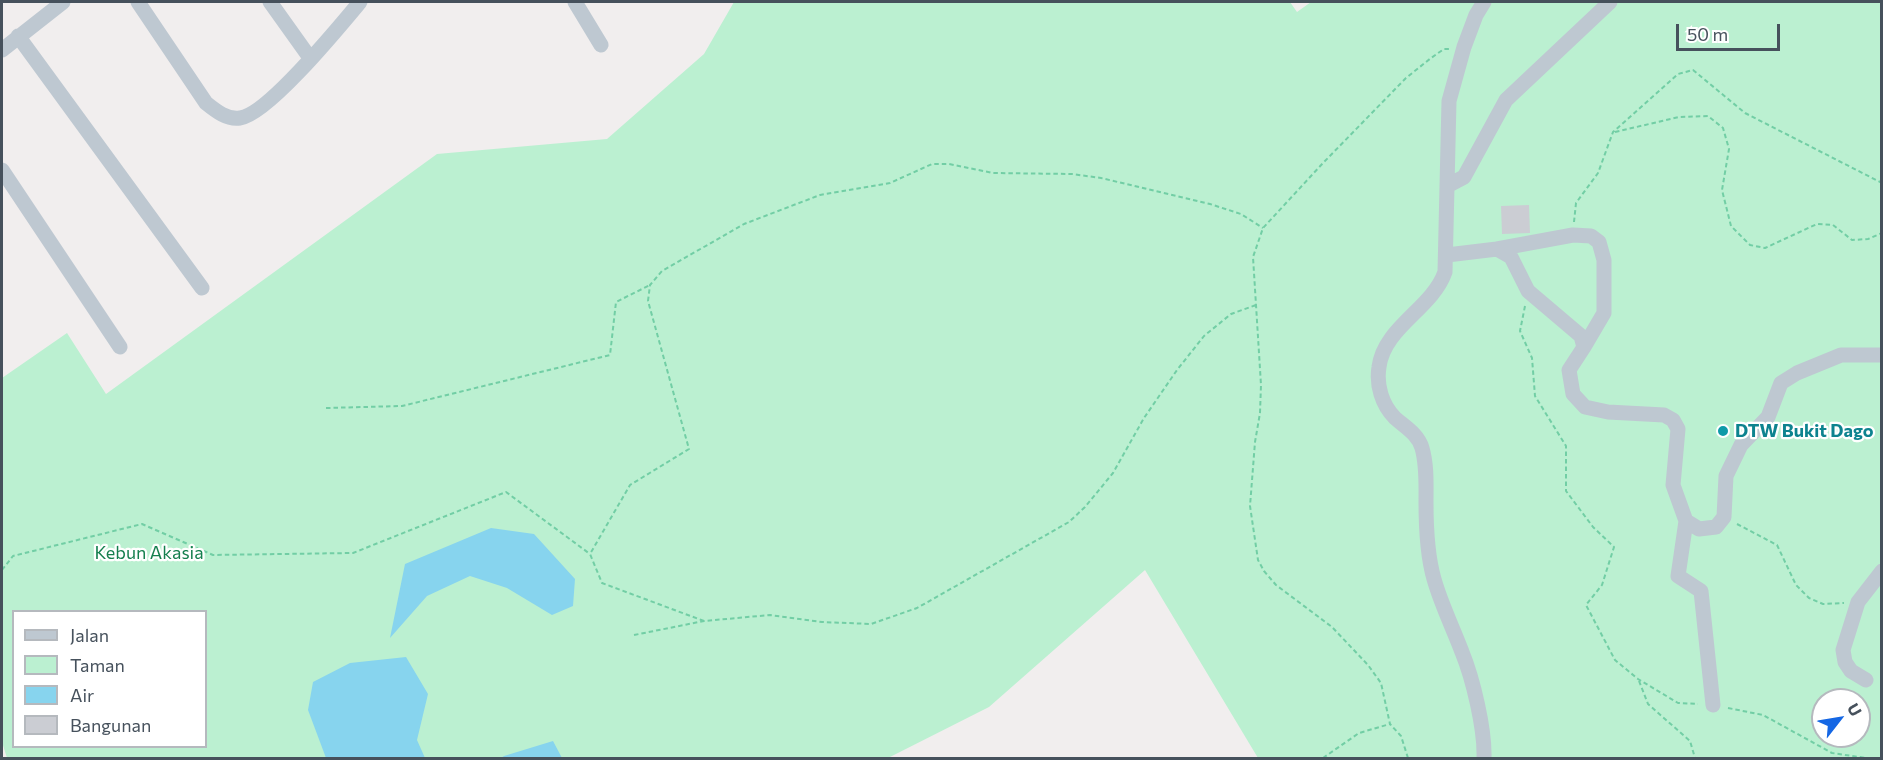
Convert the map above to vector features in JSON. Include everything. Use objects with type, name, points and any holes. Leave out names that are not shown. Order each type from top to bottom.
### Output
[{"type":"street","points":[[2,50],[63,2]]},
{"type":"street","points":[[138,2],[206,103],[221,114],[237,119],[262,108],[331,37],[360,2]]},
{"type":"street","points":[[270,2],[310,58]]},
{"type":"street","points":[[574,2],[601,45]]},
{"type":"street","points":[[1484,2],[1476,15],[1464,47],[1449,101],[1445,272],[1434,293],[1394,335],[1383,351],[1378,368],[1379,388],[1385,405],[1394,417],[1411,430],[1422,446],[1426,471],[1426,523],[1434,579],[1464,654],[1484,744],[1484,759]]},
{"type":"street","points":[[1448,186],[1464,177],[1506,100],[1610,2]]},
{"type":"street","points":[[18,36],[202,288]]},
{"type":"street","points":[[2,170],[120,347]]},
{"type":"street","points":[[1446,255],[1497,249],[1573,235],[1591,236],[1599,242],[1604,260],[1604,313],[1569,370],[1573,394],[1585,407],[1608,412],[1664,415],[1674,420],[1678,429],[1672,485],[1686,521],[1678,576],[1701,591],[1713,705]]},
{"type":"street","points":[[1497,249],[1511,256],[1528,291],[1581,336],[1584,346]]},
{"type":"street","points":[[1686,521],[1699,529],[1716,527],[1724,517],[1726,476],[1741,445],[1768,417],[1781,383],[1797,373],[1840,355],[1881,355]]},
{"type":"street","points":[[1866,680],[1851,671],[1845,662],[1843,650],[1858,602],[1881,571]]},
{"type":"path","points":[[1408,759],[1401,736],[1390,724],[1381,683],[1368,665],[1332,627],[1276,585],[1258,560],[1250,506],[1261,385],[1253,256],[1263,228],[1406,78],[1444,49],[1464,47]]},
{"type":"path","points":[[1573,235],[1576,203],[1598,173],[1613,132],[1678,74],[1693,70],[1745,113],[1881,183]]},
{"type":"path","points":[[1613,132],[1679,117],[1708,117],[1723,128],[1729,149],[1722,190],[1731,226],[1750,245],[1765,248],[1817,224],[1833,225],[1852,240],[1868,239],[1881,233]]},
{"type":"path","points":[[326,408],[402,406],[610,355],[616,302],[650,285],[662,272],[744,224],[820,195],[890,183],[932,164],[949,164],[993,173],[1072,174],[1101,178],[1210,204],[1241,214],[1263,228]]},
{"type":"path","points":[[590,554],[630,485],[689,448],[648,301],[650,285]]},
{"type":"path","points":[[1528,291],[1520,331],[1532,358],[1535,396],[1566,446],[1566,491],[1593,527],[1614,547],[1602,585],[1586,605],[1615,660],[1638,679],[1678,703],[1713,705],[1763,715],[1832,753],[1866,759]]},
{"type":"path","points":[[634,635],[704,621],[770,615],[822,622],[872,624],[917,608],[1069,522],[1085,507],[1113,473],[1144,418],[1204,336],[1231,314],[1256,305]]},
{"type":"path","points":[[2,570],[13,556],[142,524],[213,555],[353,553],[507,492],[590,554],[602,583],[704,621]]},
{"type":"path","points":[[1724,517],[1777,545],[1796,585],[1809,598],[1822,604],[1858,602]]},
{"type":"path","points":[[1638,679],[1648,704],[1690,741],[1695,759]]},
{"type":"path","points":[[1323,759],[1359,733],[1390,724]]},
{"type":"green space","name":"Kebun Akasia","points":[[734,2],[1290,2],[1297,12],[1311,2],[1881,2],[1881,758],[1258,758],[1145,570],[989,707],[888,758],[7,758],[2,742],[2,378],[67,333],[106,394],[437,154],[607,139],[704,54]]},
{"type":"water","points":[[491,528],[534,534],[575,579],[573,606],[552,615],[507,588],[470,576],[427,596],[390,638],[405,564]]},
{"type":"water","points":[[406,657],[428,694],[417,740],[425,758],[326,758],[308,710],[313,682],[350,663]]},
{"type":"water","points":[[553,741],[562,758],[501,758],[504,756]]},
{"type":"building","points":[[1529,205],[1530,233],[1502,234],[1501,206]]},
{"type":"place","name":"DTW Bukit Dago","points":[[1723,431]]}]
